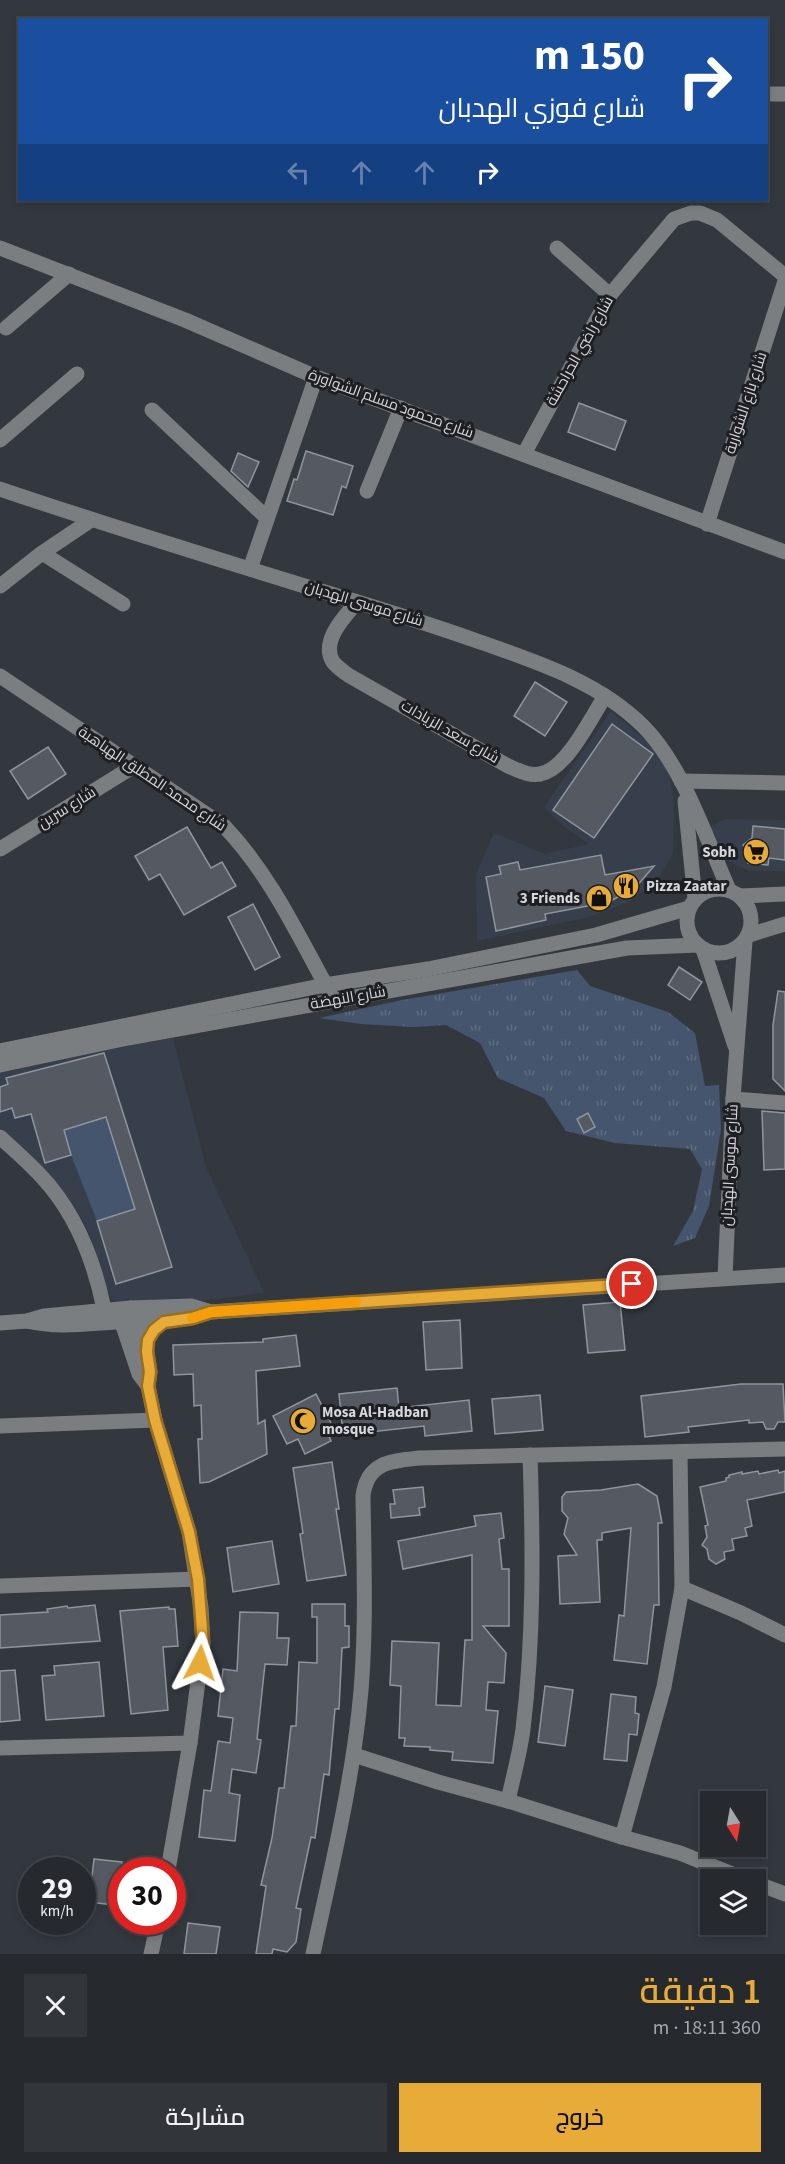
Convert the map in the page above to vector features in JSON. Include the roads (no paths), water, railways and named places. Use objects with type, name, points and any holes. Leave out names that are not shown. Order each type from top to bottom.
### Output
[{"type":"street","points":[[768,94],[785,94]]},
{"type":"street","name":"شارع راضي الحراحشة","points":[[524,454],[610,295],[674,219],[691,213],[700,213],[717,220],[785,279]]},
{"type":"street","name":"شارع محمود مسلم الشواورة","points":[[0,248],[185,320],[316,377],[785,552]]},
{"type":"street","points":[[557,248],[610,295]]},
{"type":"street","points":[[6,328],[69,274]]},
{"type":"street","name":"شارع بازع الشواربة","points":[[707,524],[785,279]]},
{"type":"street","points":[[0,440],[78,374]]},
{"type":"street","points":[[250,570],[316,377]]},
{"type":"street","points":[[367,491],[401,408]]},
{"type":"street","points":[[152,410],[267,518]]},
{"type":"street","name":"شارع موسى الهدبان","points":[[0,489],[91,520],[357,602],[531,659],[566,674],[605,696],[644,727],[671,761],[735,893]]},
{"type":"street","points":[[0,586],[42,553],[91,520]]},
{"type":"street","points":[[42,553],[123,604]]},
{"type":"street","name":"شارع سعد الزيادات","points":[[357,602],[341,621],[332,638],[330,655],[334,664],[348,675],[508,766],[528,774],[539,775],[550,771],[565,759],[605,696]]},
{"type":"street","name":"شارع محمد المطلق الهباهبة","points":[[0,676],[224,826],[267,879],[333,1000]]},
{"type":"street","name":"شارع سرين","points":[[0,849],[134,766]]},
{"type":"street","points":[[682,784],[785,783]]},
{"type":"street","name":"شارع موسى الهدبان","points":[[682,784],[692,904]]},
{"type":"street","points":[[785,894],[710,890],[692,904],[687,918],[691,938],[700,947],[721,953],[730,951],[747,938],[785,924]]},
{"type":"street","points":[[735,893],[750,910],[751,927],[747,938]]},
{"type":"street","name":"شارع النهضة","points":[[0,1051],[325,985],[428,969],[596,935],[692,904]]},
{"type":"street","name":"شارع موسى الهدبان","points":[[725,1278],[733,1099],[747,938]]},
{"type":"street","name":"شارع موسى الهدبان","points":[[700,947],[737,1053]]},
{"type":"street","name":"شارع النهضة","points":[[0,1065],[128,1038],[627,948],[700,947]]},
{"type":"street","points":[[733,1099],[785,1103]]},
{"type":"street","points":[[0,1137],[41,1176],[72,1216],[100,1287],[122,1314],[147,1352]]},
{"type":"street","points":[[0,1323],[27,1321],[44,1316],[122,1314],[164,1322],[193,1318],[211,1312],[785,1275]]},
{"type":"street","points":[[27,1321],[47,1325],[191,1306],[211,1312]]},
{"type":"street","points":[[122,1314],[139,1374],[148,1386]]},
{"type":"street","points":[[164,1322],[154,1330],[148,1340],[150,1372],[148,1386],[155,1420],[189,1532],[198,1579],[203,1643],[190,1743],[170,1857]]},
{"type":"street","points":[[0,1426],[155,1420]]},
{"type":"street","points":[[313,1954],[354,1755],[360,1709],[364,1627],[363,1496],[370,1473],[392,1461],[419,1458],[785,1449]]},
{"type":"street","points":[[622,1837],[664,1688],[682,1588],[680,1452]]},
{"type":"street","points":[[508,1801],[523,1730],[529,1666],[534,1581],[530,1455]]},
{"type":"street","points":[[0,1586],[198,1579]]},
{"type":"street","points":[[682,1588],[785,1635]]},
{"type":"street","points":[[0,1748],[190,1743]]},
{"type":"street","points":[[354,1755],[681,1853],[720,1869]]},
{"type":"street","points":[[766,1887],[785,1894]]},
{"type":"street","points":[[151,1954],[155,1935]]},
{"type":"place","name":"Sobh","points":[[756,852]]},
{"type":"place","name":"Pizza Zaatar","points":[[626,886]]},
{"type":"place","name":"3 Friends","points":[[599,898]]},
{"type":"place","name":"Mosa Al-Hadban mosque","points":[[303,1421]]}]
